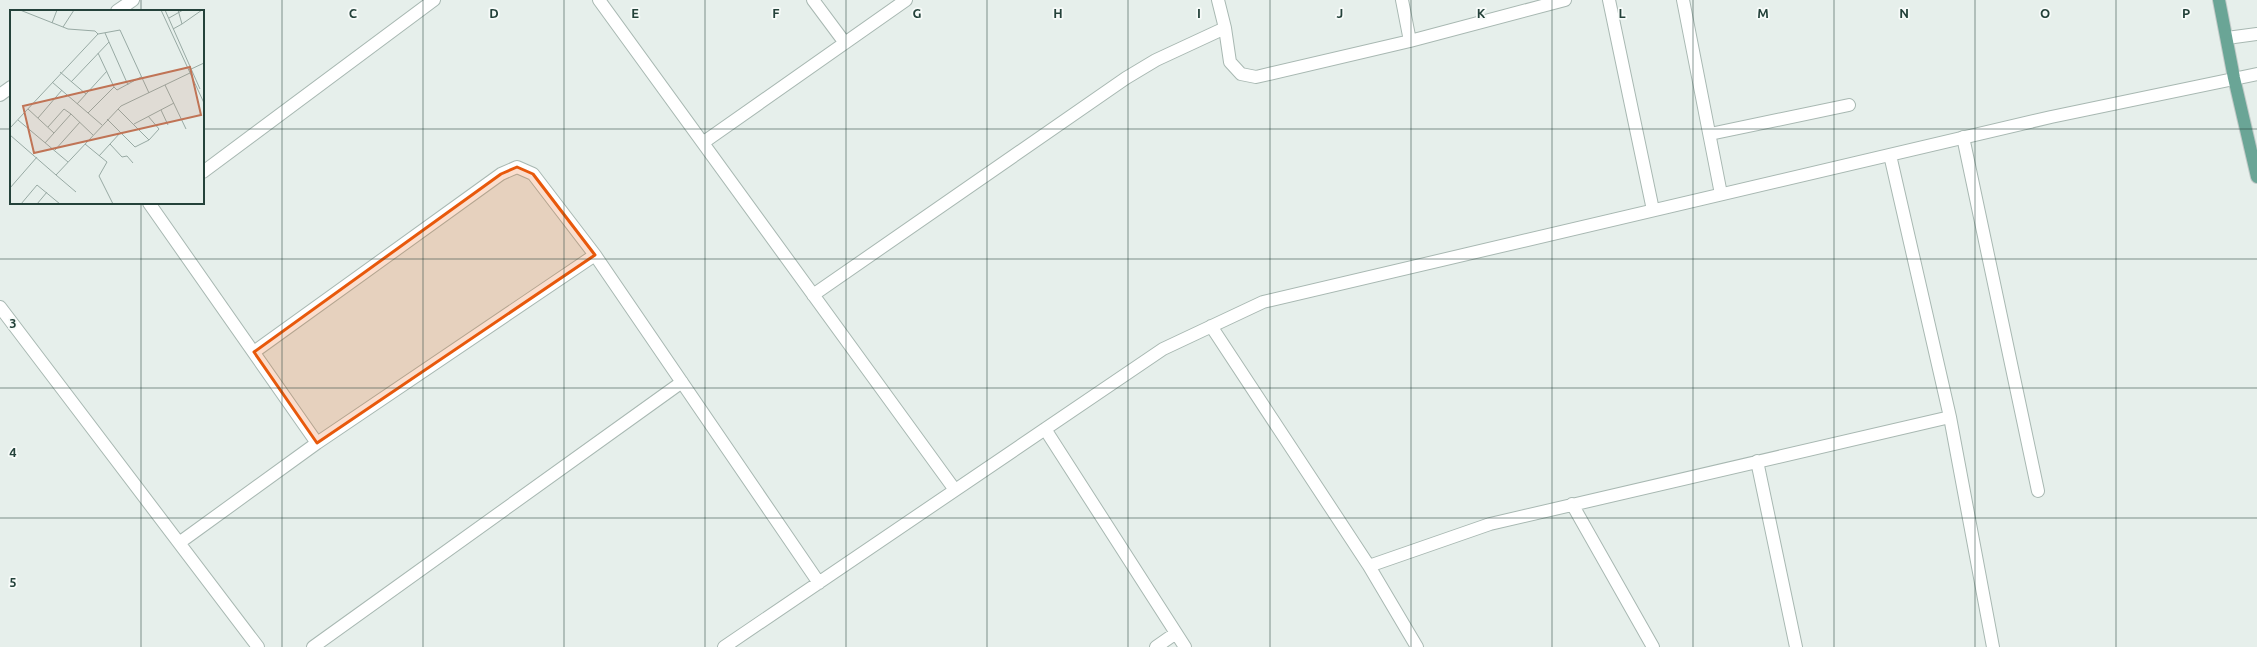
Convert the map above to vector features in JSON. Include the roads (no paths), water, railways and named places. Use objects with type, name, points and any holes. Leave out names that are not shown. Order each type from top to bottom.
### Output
[{"type":"main road","points":[[2219,0],[2234,78],[2257,177]]},
{"type":"street","points":[[118,10],[133,0]]},
{"type":"street","points":[[204,171],[434,0]]},
{"type":"street","points":[[600,0],[955,490]]},
{"type":"street","points":[[814,0],[845,43]]},
{"type":"street","points":[[704,142],[906,0]]},
{"type":"street","points":[[1218,0],[1225,28],[1230,62],[1241,74],[1256,77],[1410,41],[1565,0]]},
{"type":"street","points":[[1402,0],[1410,41]]},
{"type":"street","points":[[1609,0],[1653,210]]},
{"type":"street","points":[[1684,0],[1721,194]]},
{"type":"street","points":[[813,295],[1126,78],[1156,60],[1225,28]]},
{"type":"street","points":[[2227,38],[2257,34]]},
{"type":"street","points":[[724,647],[1163,349],[1263,302],[1963,137],[2257,74]]},
{"type":"street","points":[[0,95],[10,88]]},
{"type":"street","points":[[1710,134],[1849,105]]},
{"type":"street","points":[[1963,137],[2038,491]]},
{"type":"street","points":[[1890,155],[1950,417],[1994,647]]},
{"type":"street","points":[[254,352],[501,174],[517,167],[533,174],[595,255],[819,583]]},
{"type":"street","points":[[155,205],[317,443]]},
{"type":"street","points":[[179,543],[317,443],[595,255]]},
{"type":"street","points":[[0,307],[258,647]]},
{"type":"street","points":[[1211,326],[1369,566],[1417,647]]},
{"type":"street","points":[[313,647],[682,382]]},
{"type":"street","points":[[1369,566],[1490,524],[1950,417]]},
{"type":"street","points":[[1045,429],[1185,647]]},
{"type":"street","points":[[1757,461],[1796,647]]},
{"type":"street","points":[[1572,504],[1653,647]]},
{"type":"street","points":[[1156,647],[1176,633]]}]
